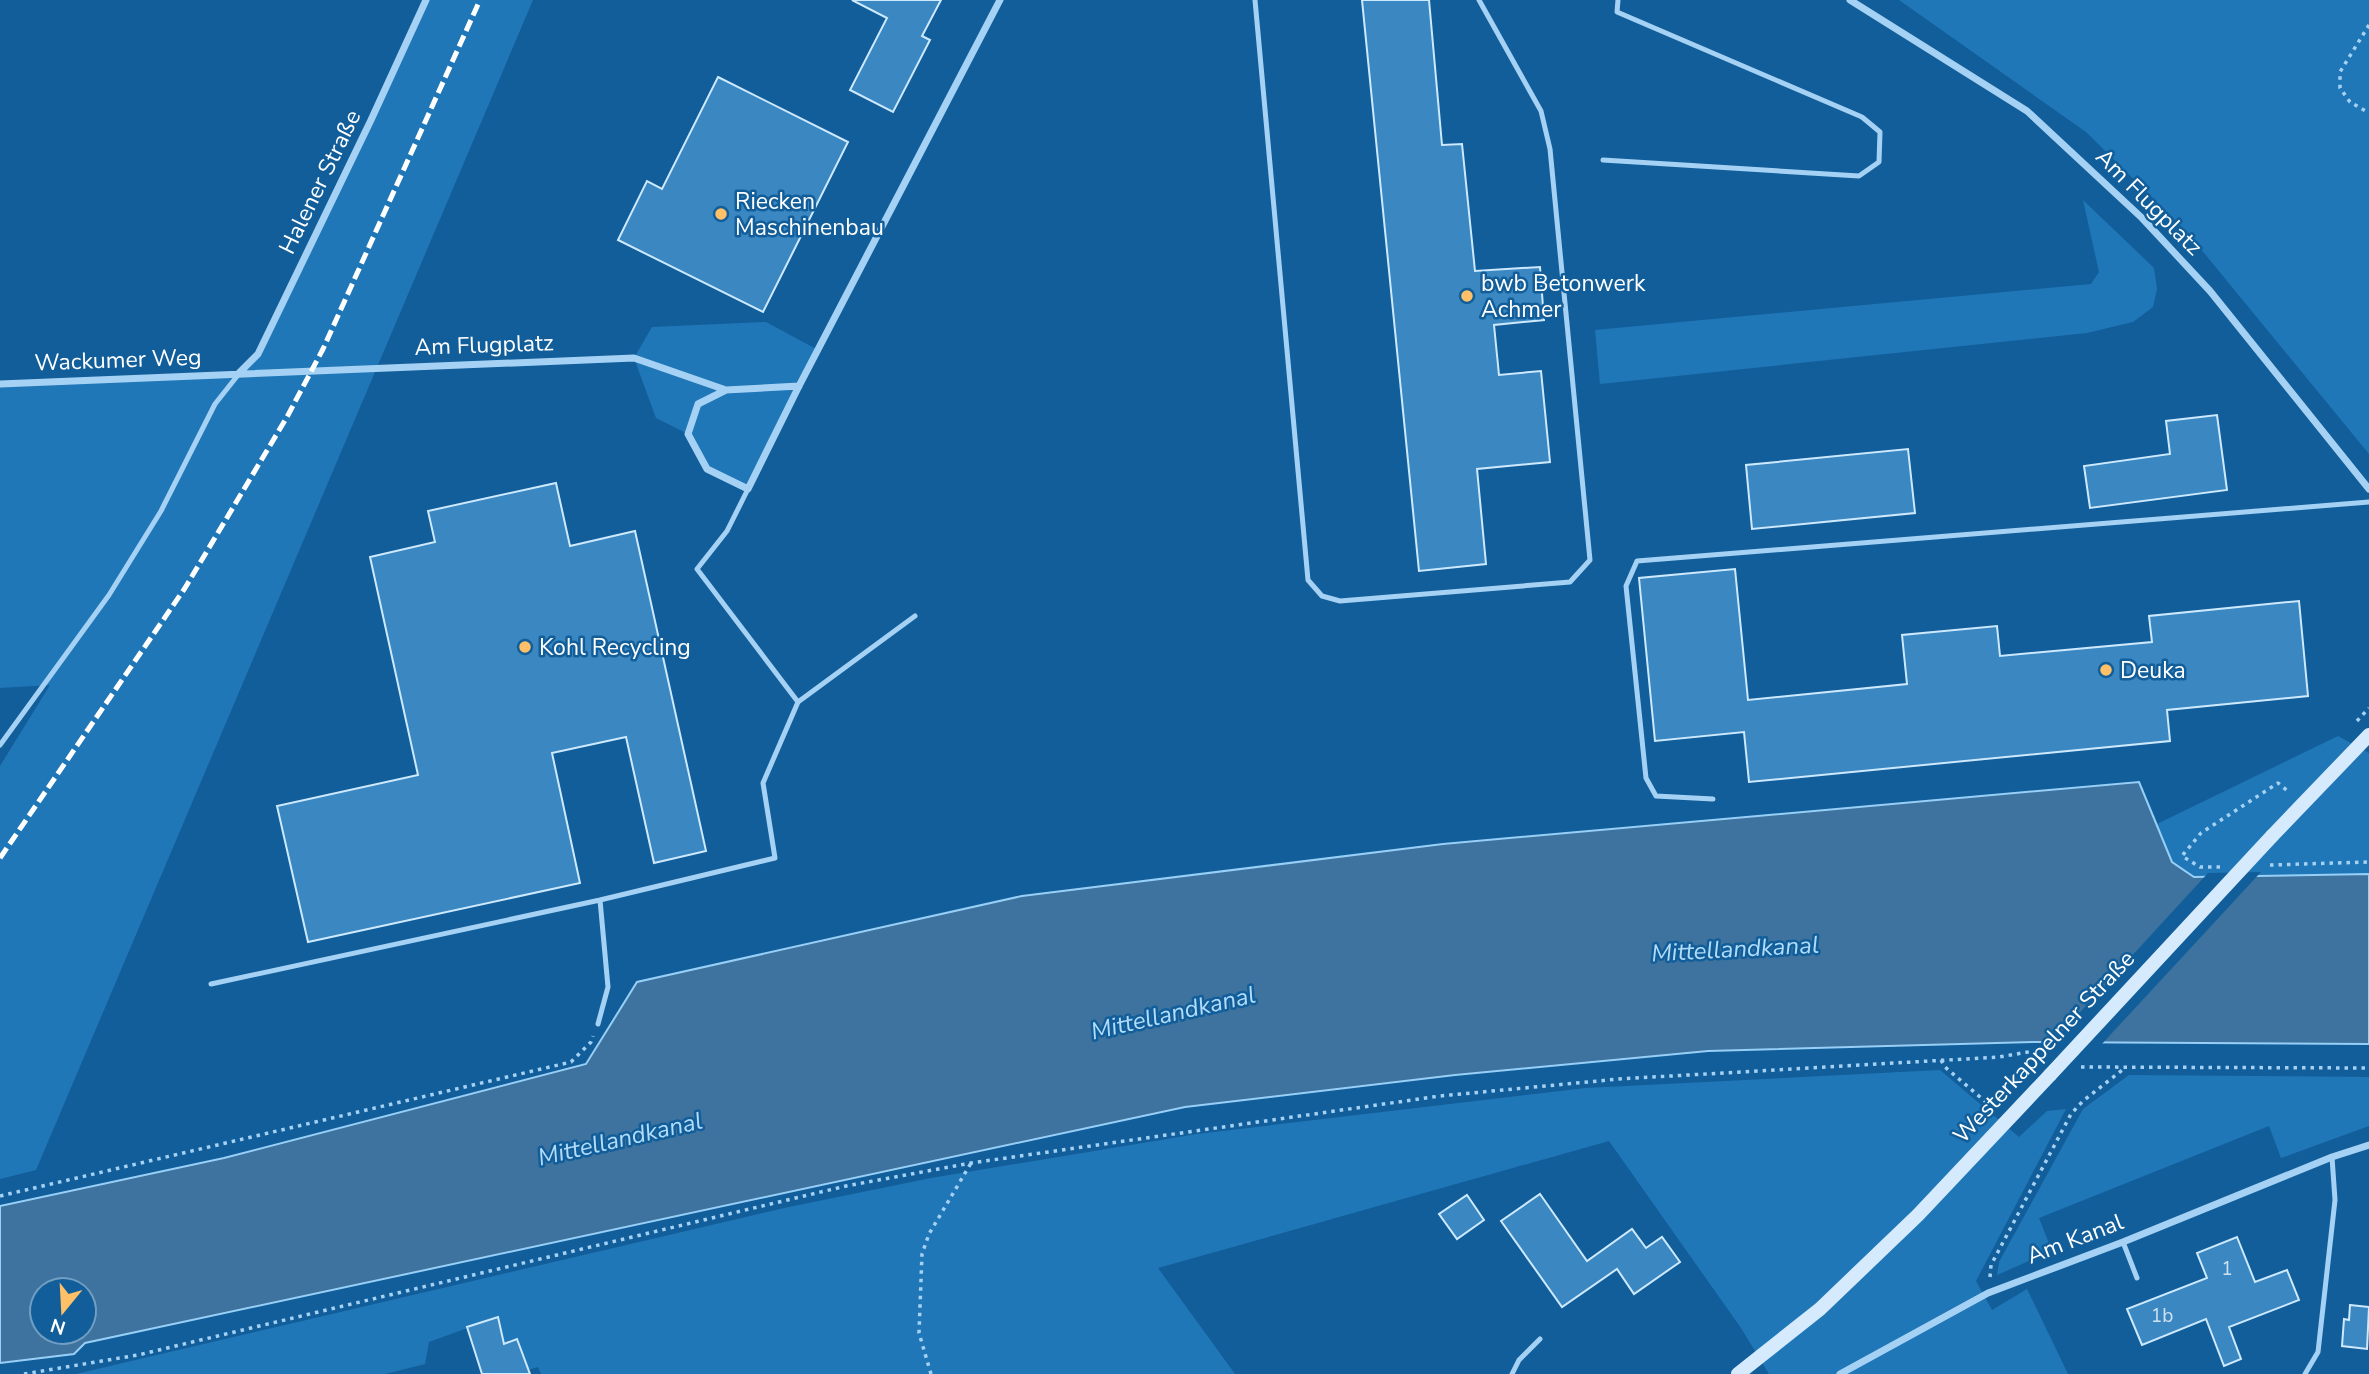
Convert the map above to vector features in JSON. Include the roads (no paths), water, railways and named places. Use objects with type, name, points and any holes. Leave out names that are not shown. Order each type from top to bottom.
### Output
[{"type":"main road","name":"Westerkappelner Straße","points":[[1738,1374],[1820,1309],[1899,1234],[2369,735]]},
{"type":"street","name":"Halener Straße","points":[[238,375],[258,354],[426,0]]},
{"type":"street","points":[[748,489],[1000,0]]},
{"type":"street","name":"Am Flugplatz","points":[[1850,0],[2027,111],[2142,218],[2210,291],[2369,489]]},
{"type":"street","name":"Am Flugplatz","points":[[238,375],[634,358],[726,390],[799,386]]},
{"type":"street","name":"Wackumer Weg","points":[[0,384],[238,375]]},
{"type":"street","name":"Am Flugplatz","points":[[726,390],[698,404],[688,434],[707,469],[748,489]]},
{"type":"street","name":"Am Kanal","points":[[1840,1374],[1988,1293],[2123,1242],[2332,1157],[2369,1145]]},
{"type":"lane","points":[[1255,0],[1308,580],[1322,596],[1340,601],[1570,582],[1590,560],[1550,149],[1541,111],[1479,0]]},
{"type":"lane","points":[[1603,160],[1859,176],[1879,162],[1880,132],[1861,117],[1617,12],[1618,0]]},
{"type":"lane","points":[[0,745],[109,595],[161,511],[215,404],[238,375]]},
{"type":"lane","points":[[748,489],[727,531],[697,569],[798,702]]},
{"type":"lane","points":[[1713,799],[1656,796],[1646,778],[1626,586],[1637,561],[2369,502]]},
{"type":"lane","points":[[211,984],[600,900],[775,858],[763,783],[798,702],[915,616]]},
{"type":"lane","points":[[598,1024],[608,987],[600,900]]},
{"type":"lane","points":[[2305,1374],[2318,1352],[2335,1200],[2332,1157]]},
{"type":"lane","points":[[2123,1242],[2137,1278]]},
{"type":"lane","points":[[1511,1374],[1518,1360],[1540,1339]]},
{"type":"water","name":"Mittellandkanal","points":[[2139,782],[2172,862],[2194,877],[2369,874],[2369,1044],[2033,1042],[1708,1051],[1455,1075],[1185,1107],[98,1340],[98,1276],[28,1276],[28,1346],[82,1346],[74,1354],[0,1363],[0,1206],[224,1158],[586,1064],[637,982],[1022,896],[1443,844]]},
{"type":"railway","points":[[0,858],[185,588],[287,417],[323,349],[480,0]]},
{"type":"place","name":"Riecken Maschinenbau","points":[[721,214]]},
{"type":"place","name":"bwb Betonwerk Achmer","points":[[1467,296]]},
{"type":"place","name":"Kohl Recycling","points":[[525,647]]},
{"type":"place","name":"Deuka","points":[[2106,670]]}]
